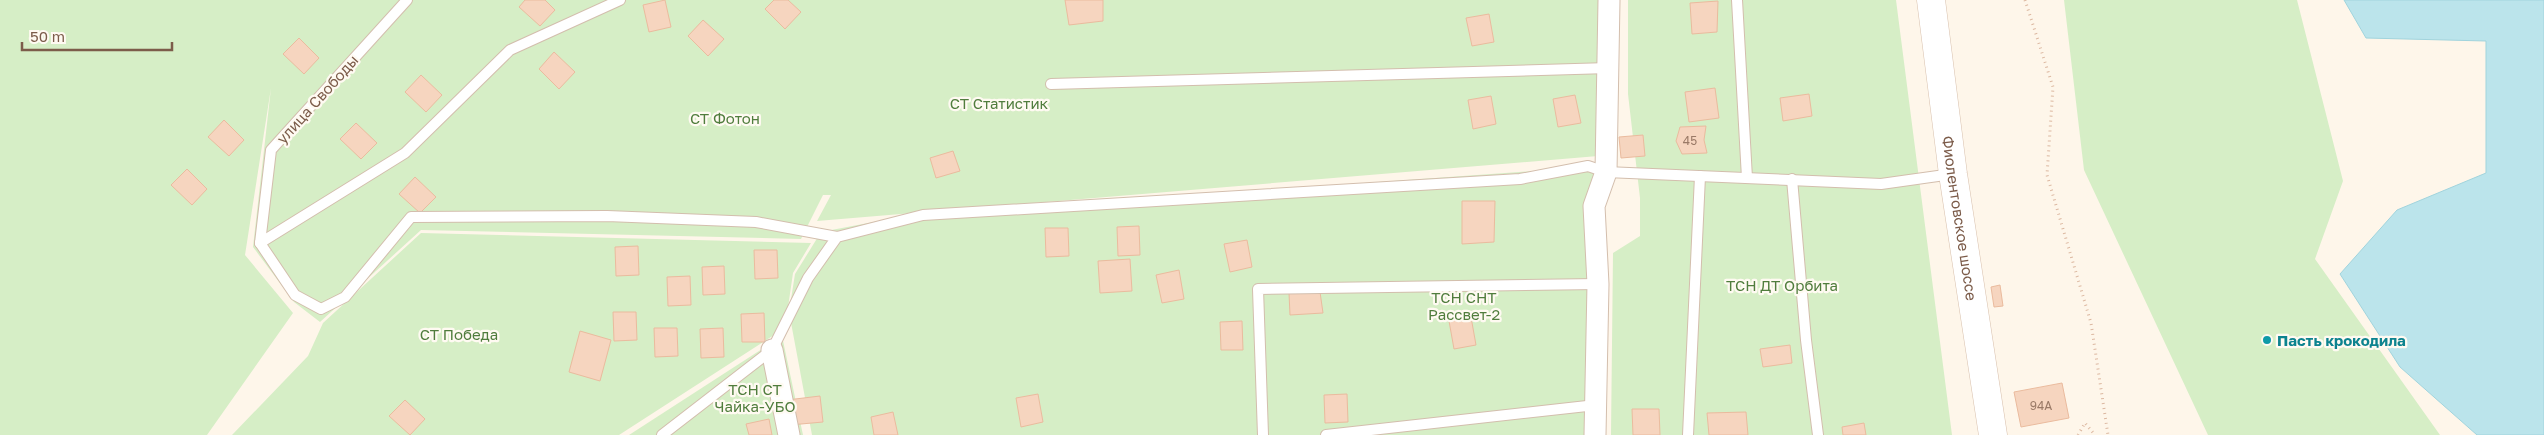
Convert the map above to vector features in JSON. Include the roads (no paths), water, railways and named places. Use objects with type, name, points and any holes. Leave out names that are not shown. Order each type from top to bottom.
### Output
[{"type":"main road","name":"Фиолентовское шоссе","points":[[1931,0],[1953,174],[1993,435]]},
{"type":"street","points":[[1595,435],[1598,284],[1594,206],[1606,172],[1609,0]]},
{"type":"street","points":[[772,350],[789,435]]},
{"type":"lane","name":"улица Свободы","points":[[260,244],[271,150],[407,0]]},
{"type":"lane","points":[[620,0],[510,50],[405,153],[260,244],[295,294],[321,309],[345,297],[411,217],[607,216],[746,222],[837,237],[923,215],[1520,179],[1588,166],[1606,172],[1881,184],[1953,174]]},
{"type":"lane","points":[[1737,0],[1747,178]]},
{"type":"lane","points":[[1051,84],[1609,68]]},
{"type":"lane","points":[[1688,435],[1700,176]]},
{"type":"lane","points":[[1792,180],[1806,340],[1818,435]]},
{"type":"lane","points":[[662,435],[772,350],[808,278],[837,237]]},
{"type":"lane","points":[[1263,435],[1258,289],[1598,284]]},
{"type":"lane","points":[[1326,435],[1596,405]]},
{"type":"water","points":[[2344,0],[2544,0],[2544,435],[2477,435],[2400,367],[2340,274],[2397,210],[2486,173],[2486,41],[2366,38]]},
{"type":"place","name":"Пасть крокодила","points":[[2267,340]]},
{"type":"park label","name":"СТ Статистик","points":[[999,103]]},
{"type":"park label","name":"СТ Фотон","points":[[725,118]]},
{"type":"park label","name":"ТСН ДТ Орбита","points":[[1782,285]]},
{"type":"park label","name":"ТСН СНТ Рассвет-2","points":[[1464,306]]},
{"type":"park label","name":"СТ Победа","points":[[459,334]]},
{"type":"park label","name":"ТСН СТ Чайка-УБО","points":[[755,398]]}]
